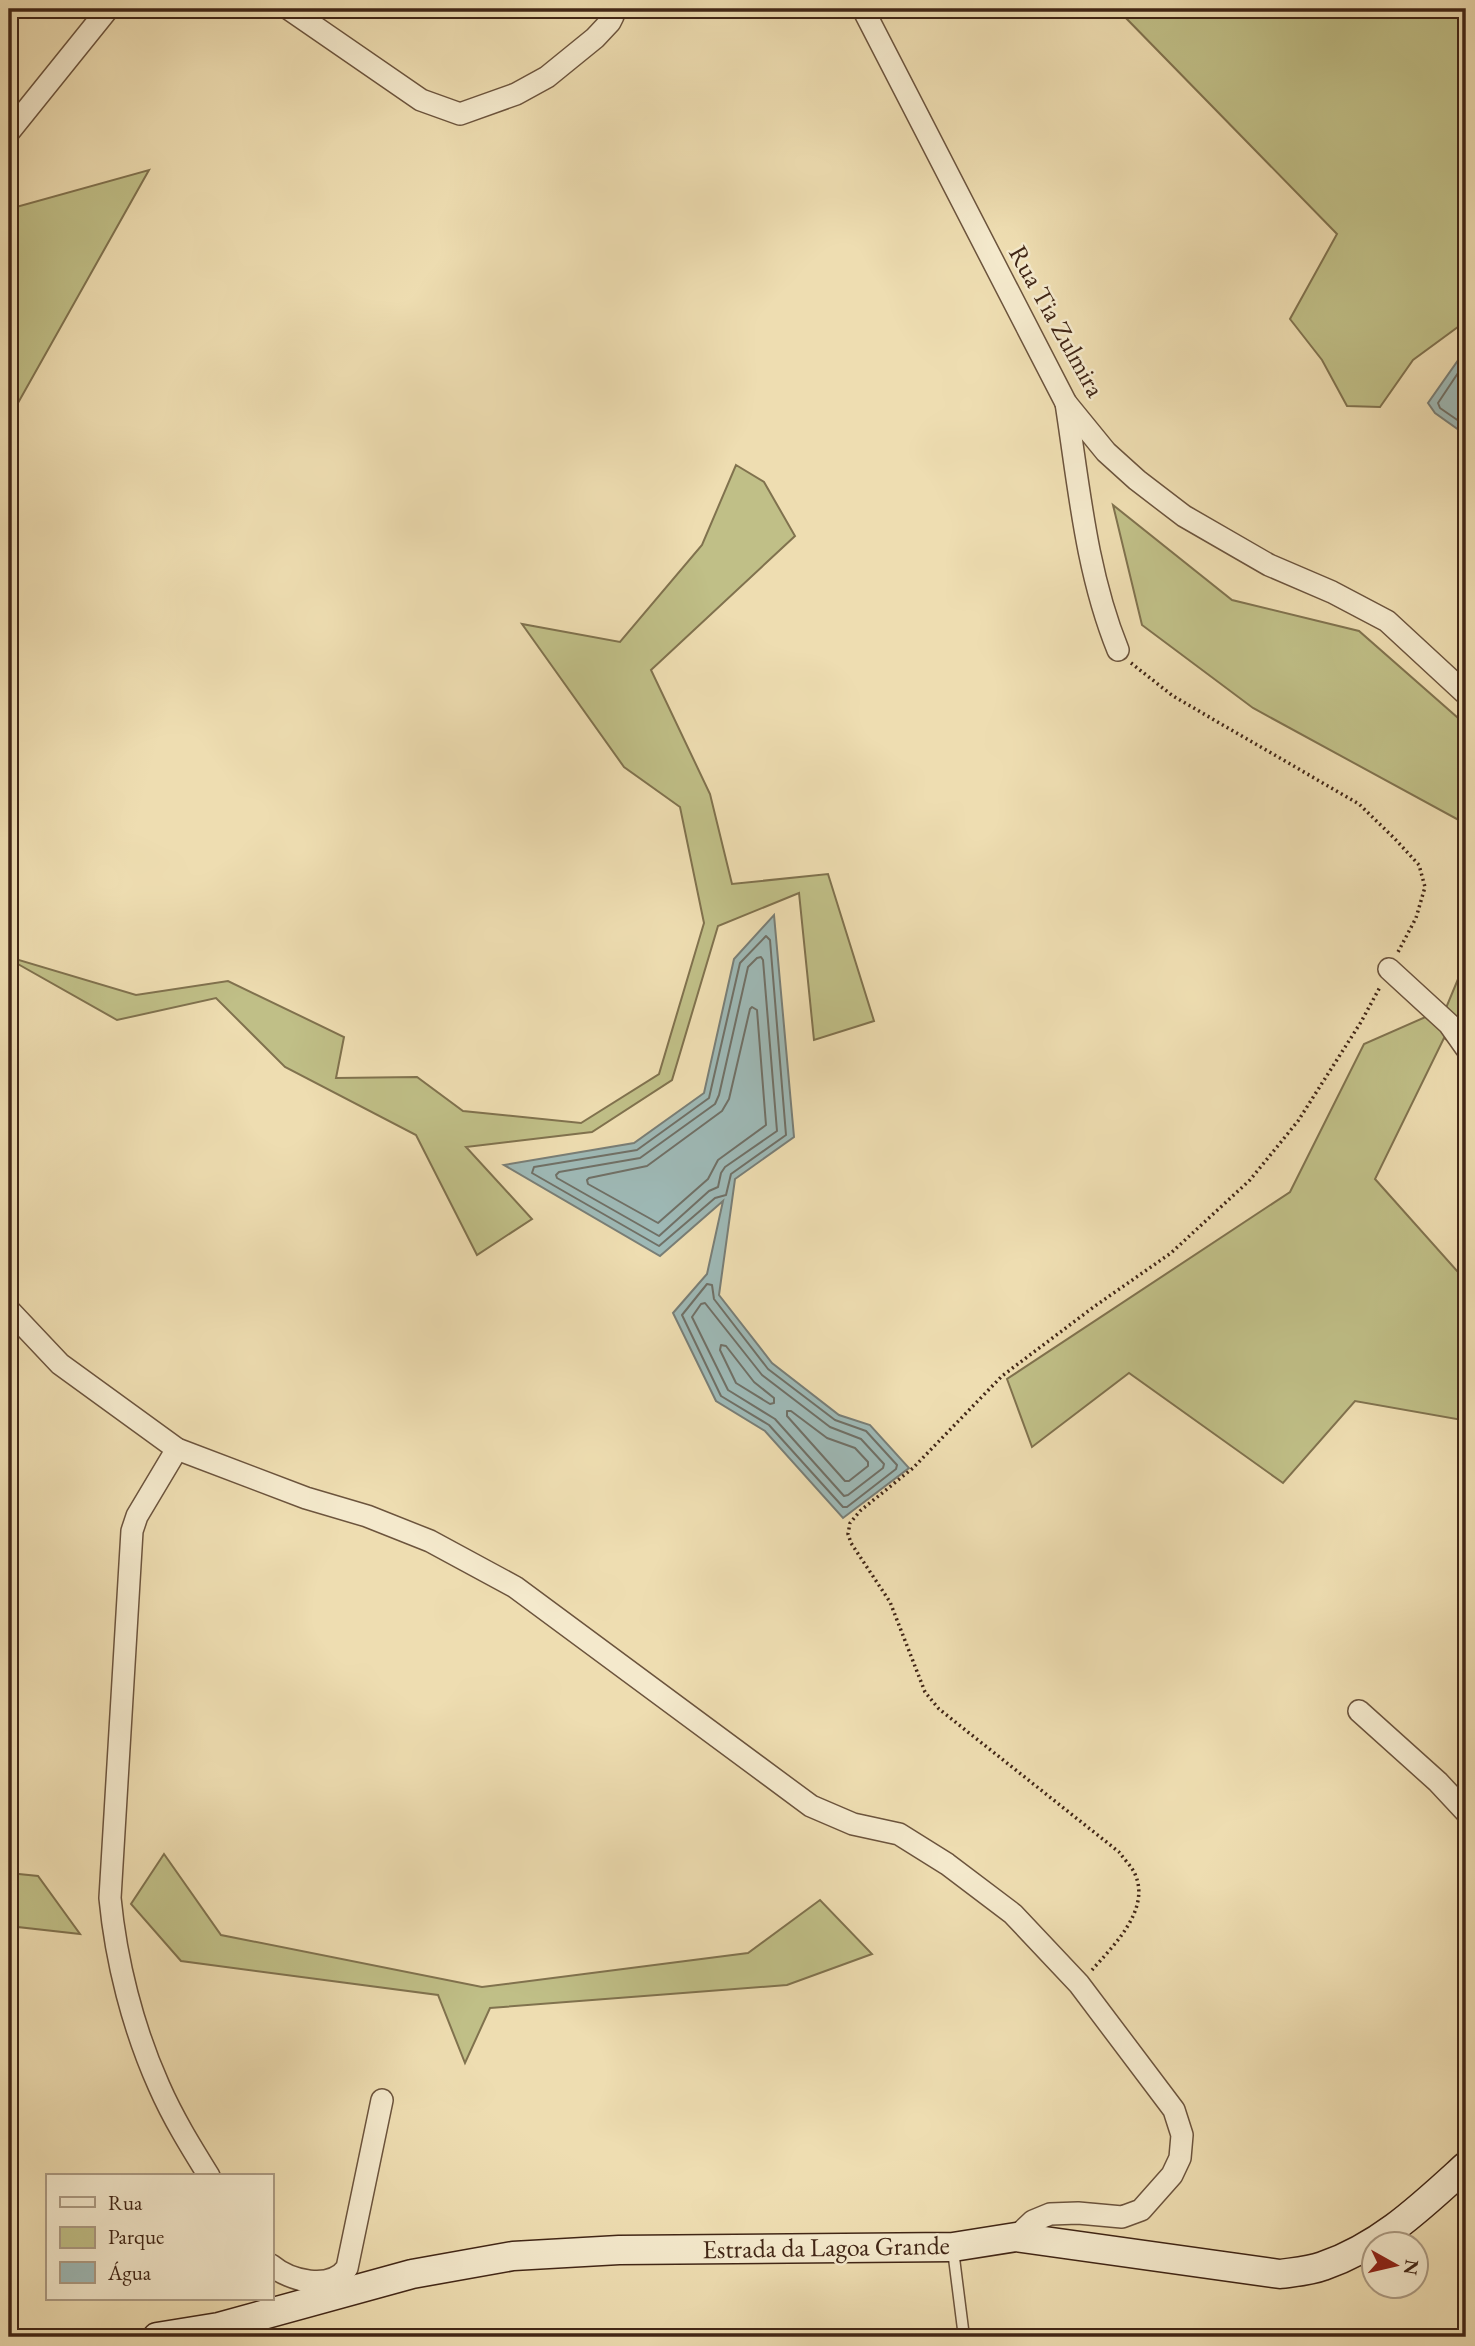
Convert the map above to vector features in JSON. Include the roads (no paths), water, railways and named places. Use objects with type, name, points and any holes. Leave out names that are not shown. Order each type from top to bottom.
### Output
[{"type":"street","points":[[9,132],[108,9]]},
{"type":"street","points":[[289,9],[421,100],[460,114],[516,94],[547,77],[595,38],[610,22],[612,9]]},
{"type":"street","name":"Rua Tia Zulmira","points":[[863,9],[1066,403],[1106,452],[1184,516],[1269,565],[1387,621],[1466,694]]},
{"type":"street","points":[[1066,403],[1087,546],[1104,615],[1118,650]]},
{"type":"street","points":[[1389,969],[1449,1024],[1466,1048]]},
{"type":"street","points":[[9,1310],[60,1364],[177,1449],[430,1541],[515,1587],[811,1806],[853,1824],[899,1834],[947,1864],[1013,1914],[1079,1984],[1174,2110],[1182,2135],[1180,2158],[1172,2175],[1142,2210],[1122,2217],[1078,2213],[1050,2214],[1033,2221],[1016,2237]]},
{"type":"street","points":[[177,1449],[140,1510],[132,1531],[110,1898],[116,1940],[142,2043],[175,2119],[208,2174]]},
{"type":"street","points":[[1359,1711],[1438,1782],[1466,1812]]},
{"type":"street","points":[[273,2266],[294,2279],[305,2281],[332,2279],[342,2275],[347,2268],[382,2100]]},
{"type":"street","name":"Estrada da Lagoa Grande","points":[[157,2337],[219,2327],[412,2274],[513,2256],[619,2250],[953,2247],[1016,2237],[1280,2274],[1321,2267],[1366,2248],[1400,2225],[1466,2166]]},
{"type":"lane","points":[[953,2247],[964,2337]]},
{"type":"water","points":[[1466,349],[1466,435],[1435,413],[1428,403]]},
{"type":"water","points":[[774,915],[794,1137],[735,1179],[719,1295],[772,1363],[839,1415],[870,1425],[909,1468],[843,1518],[765,1431],[716,1401],[673,1313],[707,1274],[723,1201],[660,1256],[504,1165],[634,1143],[704,1093],[734,959]]}]
